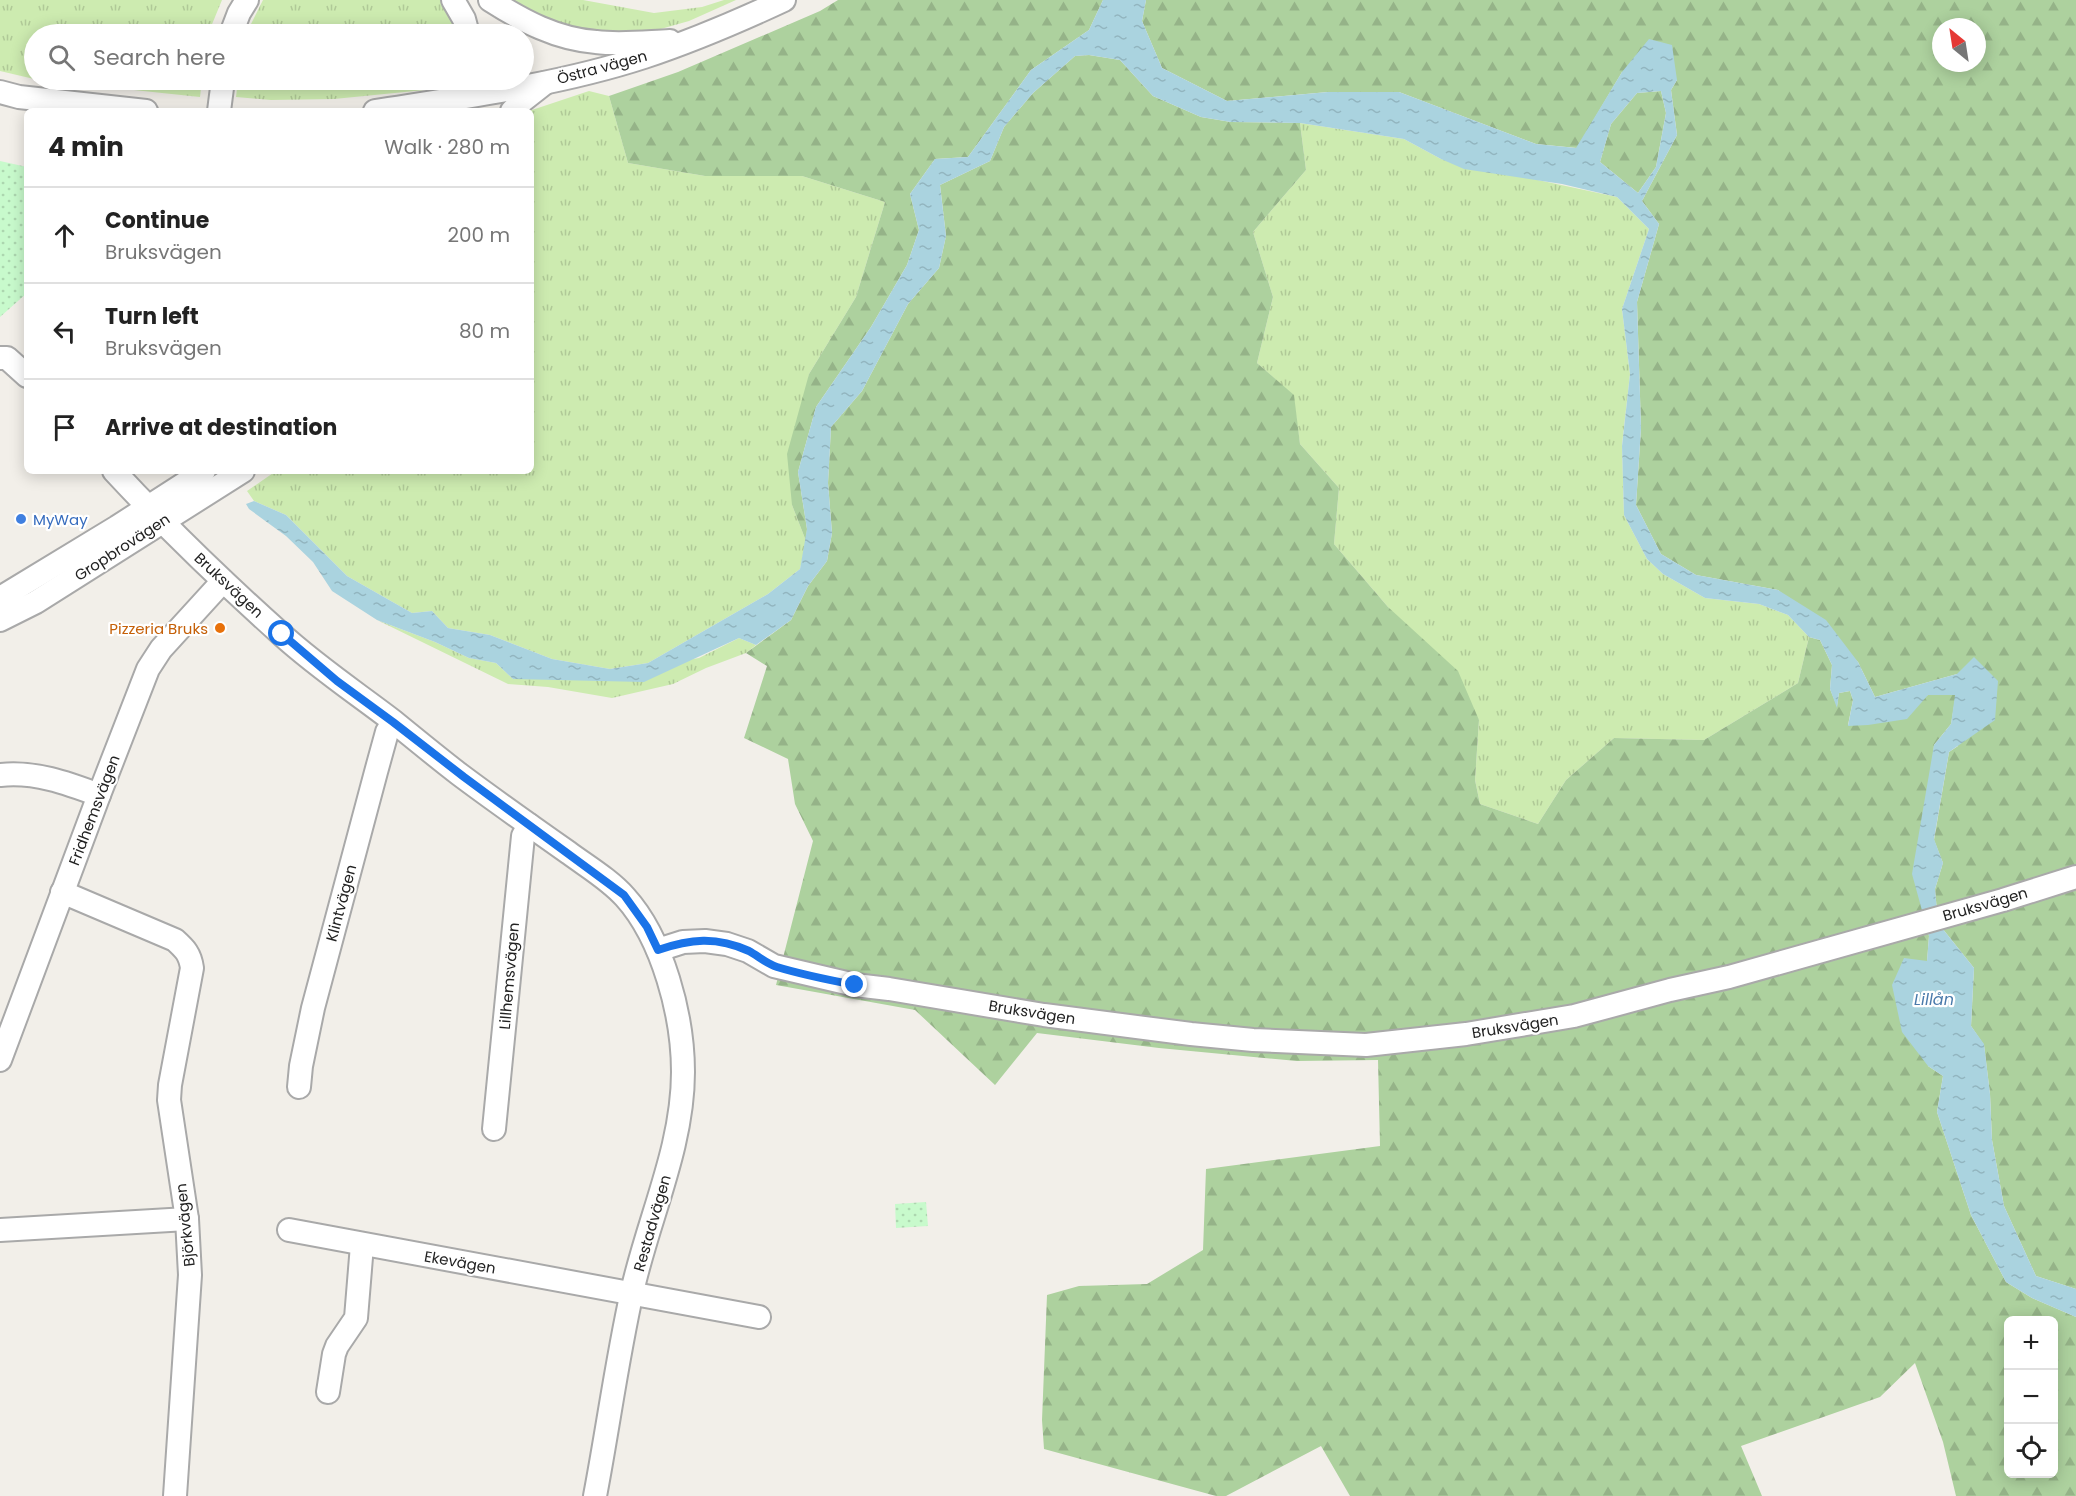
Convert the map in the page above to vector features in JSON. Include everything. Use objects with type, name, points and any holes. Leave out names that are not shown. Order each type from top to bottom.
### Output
[{"type":"street","points":[[235,24],[247,0]]},
{"type":"street","points":[[453,0],[465,24]]},
{"type":"street","points":[[490,0],[532,24]]},
{"type":"street","name":"Östra vägen","points":[[534,84],[645,57],[755,14],[784,0]]},
{"type":"street","points":[[534,25],[576,40],[598,43],[686,41]]},
{"type":"street","points":[[515,108],[549,81]]},
{"type":"street","points":[[219,108],[222,90]]},
{"type":"street","points":[[426,103],[447,90]]},
{"type":"street","name":"Östra vägen","points":[[394,108],[499,90]]},
{"type":"street","points":[[0,92],[19,97],[119,108]]},
{"type":"street","points":[[0,358],[7,358],[24,373]]},
{"type":"street","name":"Bruksvägen","points":[[117,474],[223,581],[337,681],[624,895],[647,927],[658,950],[683,942],[705,940],[748,951],[774,966],[855,985],[1044,1015],[1191,1034],[1366,1046],[1466,1034],[1574,1016],[1729,977],[2076,877]]},
{"type":"street","name":"Gropbrovägen","points":[[0,620],[36,602],[155,514],[201,474]]},
{"type":"street","name":"Gropbrovägen","points":[[0,598],[155,514],[237,474]]},
{"type":"street","name":"Fridhemsvägen","points":[[0,1060],[148,669],[154,658],[223,581]]},
{"type":"street","name":"Klintvägen","points":[[299,1087],[301,1065],[313,1008],[387,732],[393,722]]},
{"type":"street","points":[[0,775],[40,776],[99,795]]},
{"type":"street","name":"Lillhemsvägen","points":[[494,1129],[523,836],[529,825]]},
{"type":"street","name":"Björkvägen","points":[[62,892],[175,940],[190,956],[192,968],[169,1100],[187,1219],[190,1275],[175,1496]]},
{"type":"street","name":"Restadvägen","points":[[596,1496],[632,1293],[645,1239],[668,1170],[682,1089],[682,1053],[678,1025],[658,950]]},
{"type":"street","points":[[0,1230],[187,1219]]},
{"type":"street","name":"Ekevägen","points":[[289,1230],[759,1317]]},
{"type":"street","points":[[328,1392],[337,1346],[356,1318],[362,1245]]},
{"type":"green space","points":[[0,0],[222,0],[212,24],[24,24],[24,77],[0,71]]},
{"type":"green space","points":[[263,0],[441,0],[454,24],[251,24]]},
{"type":"green space","points":[[512,0],[583,0],[654,13],[702,7],[724,0],[736,0],[689,21],[643,34],[576,33]]},
{"type":"green space","points":[[838,0],[1103,0],[1089,30],[1031,70],[968,157],[935,159],[910,194],[919,230],[907,265],[871,327],[816,407],[798,472],[807,529],[806,541],[792,505],[787,454],[809,374],[856,297],[885,202],[802,176],[705,176],[628,163],[609,96],[678,72],[820,11]]},
{"type":"green space","points":[[1146,0],[2076,0],[2076,1289],[2036,1276],[2004,1206],[1992,1140],[1990,1094],[1984,1045],[1971,1026],[1974,968],[1938,923],[1935,889],[1943,863],[1934,840],[1949,752],[1958,746],[1957,674],[1875,697],[1858,662],[1778,590],[1696,575],[1661,554],[1636,505],[1641,428],[1637,302],[1659,224],[1642,201],[1677,135],[1671,90],[1677,80],[1622,72],[1577,148],[1536,144],[1399,92],[1328,92],[1227,101],[1162,68],[1142,21]]},
{"type":"green space","points":[[1089,55],[1120,60],[1153,96],[1201,117],[1231,122],[1300,123],[1306,170],[1253,232],[1273,297],[1257,363],[1294,395],[1300,444],[1339,488],[1334,544],[1388,607],[1458,671],[1479,720],[1475,780],[1480,804],[1538,824],[1566,780],[1614,738],[1704,740],[1798,683],[1809,637],[1820,640],[1832,665],[1830,689],[1837,706],[1839,693],[1850,691],[1853,700],[1848,725],[1928,695],[1956,694],[1951,724],[1934,745],[1922,908],[1929,936],[1928,1066],[1943,1076],[1937,1112],[1971,1215],[2006,1282],[2032,1298],[2076,1317],[2076,1496],[1956,1496],[1943,1442],[1915,1363],[1880,1397],[1741,1446],[1762,1496],[1350,1496],[1321,1446],[1226,1496],[1216,1496],[1044,1449],[1042,1420],[1047,1295],[1079,1286],[1147,1284],[1203,1250],[1206,1169],[1380,1146],[1378,1060],[1297,1061],[1159,1048],[1037,1033],[995,1085],[915,1010],[776,985],[813,841],[795,804],[788,759],[744,738],[767,666],[746,653],[791,620],[808,586],[827,561],[832,533],[828,483],[831,427],[862,391],[908,304],[939,268],[946,236],[940,185],[990,161],[1004,127],[1033,93],[1075,56]]},
{"type":"green space","points":[[134,90],[201,90],[200,97]]},
{"type":"green space","points":[[237,90],[425,90],[334,99],[271,100],[236,97]]},
{"type":"green space","points":[[589,91],[609,96],[628,163],[705,176],[802,176],[885,202],[856,297],[809,374],[792,505],[806,541],[800,569],[768,594],[648,663],[610,669],[552,659],[490,635],[448,628],[432,611],[412,613],[347,576],[286,515],[254,501],[247,491],[272,474],[534,474],[534,109]]},
{"type":"green space","points":[[1661,91],[1666,113],[1656,167],[1638,193],[1600,162],[1611,124],[1637,93]]},
{"type":"green space","points":[[1300,123],[1404,139],[1441,159],[1617,197],[1649,229],[1622,309],[1630,374],[1622,445],[1624,515],[1647,559],[1663,574],[1705,598],[1759,604],[1788,615],[1809,637],[1798,683],[1704,740],[1614,738],[1566,780],[1538,824],[1480,804],[1475,780],[1479,720],[1334,544],[1339,488],[1300,444],[1293,395],[1257,363],[1273,297],[1253,232],[1306,170]]},
{"type":"green space","points":[[0,161],[24,166],[24,296],[0,317]]},
{"type":"green space","points":[[377,620],[435,642],[469,658],[496,663],[513,679],[577,679],[699,658],[739,638],[756,645],[746,653],[706,668],[673,684],[612,698],[548,687],[508,684]]},
{"type":"green space","points":[[926,1202],[928,1226],[896,1228],[895,1204]]},
{"type":"water","name":"Lillån","points":[[1103,0],[1146,0],[1142,21],[1162,68],[1227,101],[1328,92],[1399,92],[1536,144],[1576,148],[1622,72],[1649,39],[1672,45],[1677,80],[1671,90],[1677,135],[1642,201],[1659,224],[1637,302],[1641,428],[1636,505],[1661,554],[1696,575],[1778,590],[1826,620],[1858,662],[1875,697],[1957,674],[1974,657],[1998,681],[1995,720],[1949,752],[1934,839],[1943,863],[1935,889],[1938,923],[1974,968],[1971,1026],[1984,1044],[1990,1094],[1992,1140],[2004,1206],[2036,1276],[2076,1289],[2076,1317],[2032,1298],[2006,1282],[1971,1215],[1937,1112],[1943,1076],[1928,1066],[1902,1032],[1892,985],[1904,958],[1927,961],[1929,936],[1912,874],[1934,745],[1951,724],[1955,695],[1928,695],[1907,719],[1848,726],[1853,700],[1850,691],[1839,693],[1837,708],[1830,689],[1832,665],[1820,640],[1809,637],[1788,615],[1759,604],[1705,598],[1663,574],[1647,559],[1624,515],[1622,446],[1630,374],[1622,309],[1649,229],[1617,197],[1562,184],[1464,169],[1404,139],[1300,123],[1231,122],[1201,117],[1153,96],[1120,60],[1089,55],[1075,56],[1033,93],[1004,127],[990,161],[940,185],[946,236],[939,268],[908,304],[862,391],[831,427],[828,483],[832,533],[827,561],[808,586],[791,620],[756,645],[739,638],[644,682],[513,679],[496,663],[469,658],[435,642],[377,620],[332,591],[313,562],[286,536],[249,509],[246,504],[254,501],[286,515],[347,576],[412,613],[432,611],[448,628],[490,635],[552,659],[610,669],[648,663],[768,594],[800,569],[807,529],[798,472],[816,407],[871,327],[907,265],[919,230],[910,194],[935,159],[968,157],[1031,70],[1089,30]],"holes":[[[1661,91],[1666,113],[1656,167],[1638,193],[1600,162],[1611,124],[1637,93]]]},
{"type":"place","name":"MyWay","points":[[21,519]]},
{"type":"place","name":"Pizzeria Bruks","points":[[220,628]]},
{"type":"route","points":[[282,634],[337,681],[624,895],[647,927],[658,950],[683,942],[705,940],[748,951],[774,966],[821,979],[855,985]]}]
